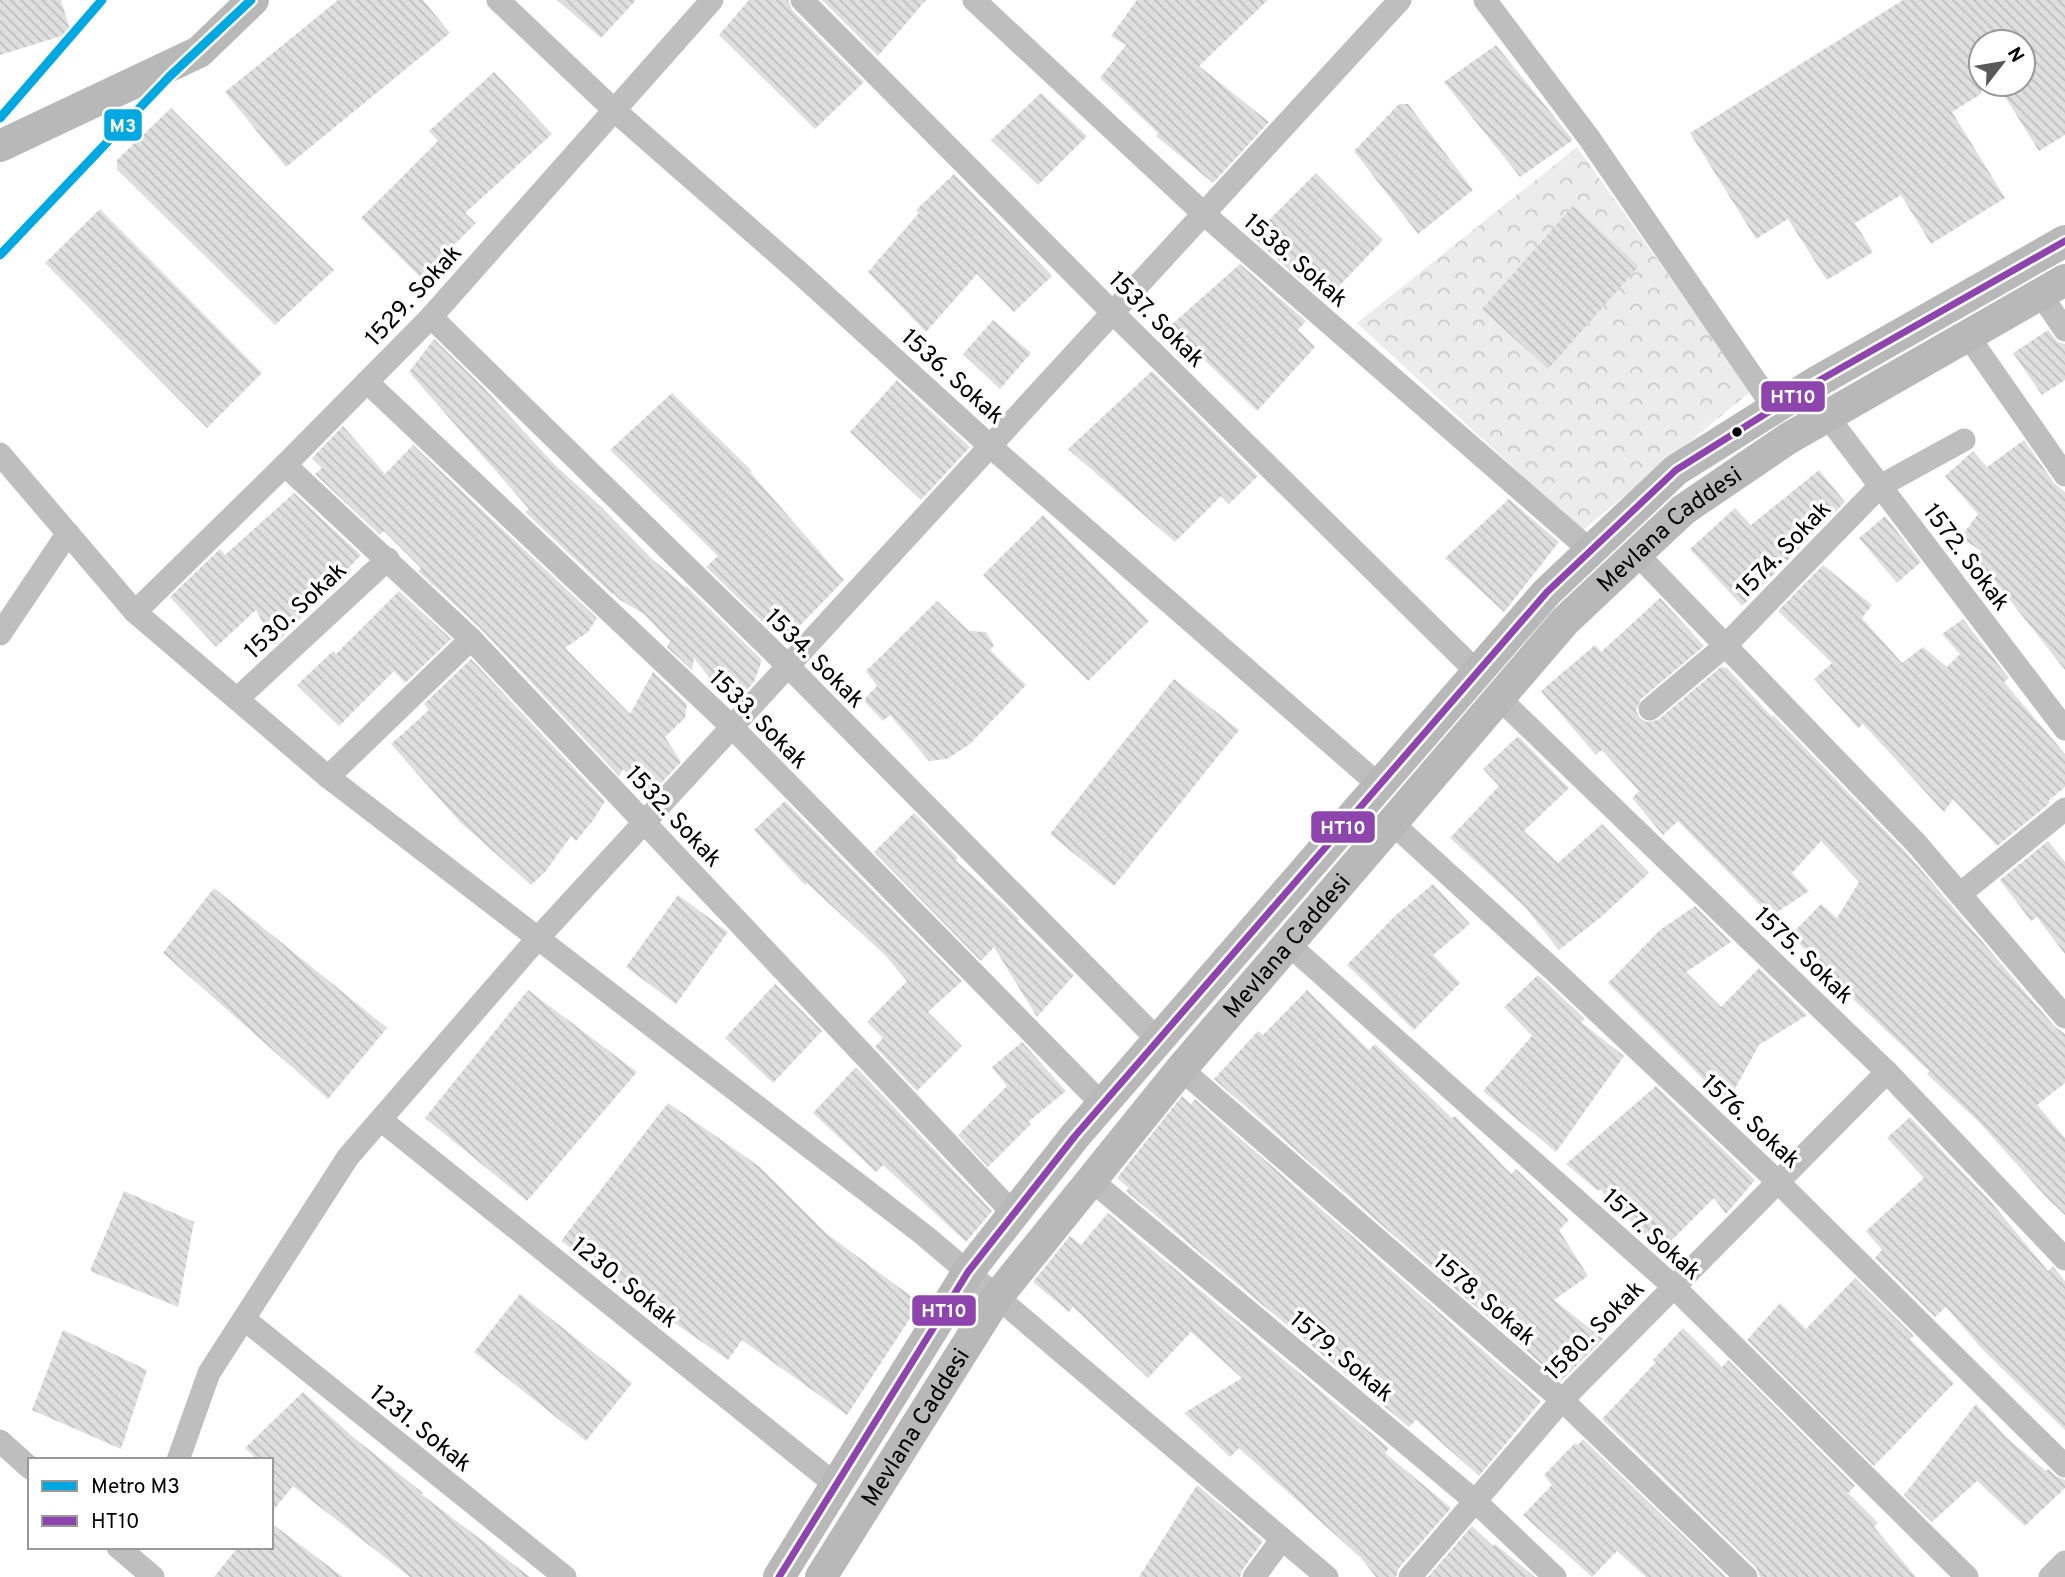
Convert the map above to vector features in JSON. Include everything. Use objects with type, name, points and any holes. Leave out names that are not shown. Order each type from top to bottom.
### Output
[{"type":"main road","points":[[0,146],[199,52],[253,0]]},
{"type":"main road","name":"Mevlana Caddesi","points":[[779,1577],[968,1272],[1102,1104],[1547,592],[1676,470],[1813,383],[2065,241]]},
{"type":"main road","name":"Mevlana Caddesi","points":[[821,1577],[997,1297],[1181,1069],[1565,621],[1683,510],[1789,438],[2053,287]]},
{"type":"street","name":"1536. Sokak","points":[[498,0],[614,110],[801,274],[990,446],[1380,785]]},
{"type":"street","name":"1529. Sokak","points":[[135,611],[285,466],[431,317],[712,0]]},
{"type":"street","name":"1537. Sokak","points":[[802,0],[1113,313],[1477,672]]},
{"type":"street","name":"1538. Sokak","points":[[974,0],[1204,214],[1592,552]]},
{"type":"street","points":[[179,1458],[209,1373],[348,1157],[538,938],[1401,0]]},
{"type":"street","points":[[1485,0],[1589,138],[1774,408]]},
{"type":"street","points":[[2053,287],[2065,330]]},
{"type":"street","name":"1534. Sokak","points":[[431,317],[788,666],[1158,1040]]},
{"type":"street","points":[[1968,336],[2065,475]]},
{"type":"street","name":"1533. Sokak","points":[[367,382],[732,727],[1102,1104]]},
{"type":"street","name":"1572. Sokak","points":[[1827,416],[2065,729]]},
{"type":"street","name":"1574. Sokak","points":[[1650,709],[1726,646],[1880,486],[1964,440]]},
{"type":"street","points":[[0,454],[135,611],[328,777],[924,1235],[1326,1577]]},
{"type":"street","name":"1532. Sokak","points":[[285,466],[471,639],[1014,1214]]},
{"type":"street","points":[[0,634],[68,533]]},
{"type":"street","points":[[1637,554],[1916,843],[2065,1017]]},
{"type":"street","name":"1530. Sokak","points":[[237,699],[388,559]]},
{"type":"street","points":[[328,777],[471,639]]},
{"type":"street","name":"1575. Sokak","points":[[1499,698],[1887,1072],[2065,1259]]},
{"type":"street","points":[[1960,894],[2065,809]]},
{"type":"street","name":"1576. Sokak","points":[[1392,823],[1561,977],[1778,1182],[2065,1466]]},
{"type":"street","name":"1577. Sokak","points":[[1288,944],[1674,1287],[1967,1577]]},
{"type":"street","name":"1578. Sokak","points":[[1181,1069],[1562,1400],[1746,1577]]},
{"type":"street","name":"1580. Sokak","points":[[1410,1577],[1562,1400],[1887,1072]]},
{"type":"street","name":"1230. Sokak","points":[[381,1120],[836,1485]]},
{"type":"street","name":"1579. Sokak","points":[[1091,1180],[1475,1501],[1555,1577]]},
{"type":"street","name":"1231. Sokak","points":[[244,1319],[565,1577]]},
{"type":"street","points":[[0,1441],[28,1466]]},
{"type":"street","points":[[1254,1577],[1282,1539]]},
{"type":"street","points":[[120,1549],[143,1567]]},
{"type":"street","points":[[2050,1577],[2065,1562]]},
{"type":"green space","points":[[1577,147],[1751,391],[1582,531],[1357,323]]},
{"type":"building","points":[[0,0],[61,0],[71,33],[0,55]]},
{"type":"building","points":[[338,0],[423,0],[450,33],[286,167],[225,92]]},
{"type":"building","points":[[557,0],[636,0],[601,38]]},
{"type":"building","points":[[749,0],[788,0],[792,10],[864,82],[815,129],[719,35]]},
{"type":"building","points":[[822,0],[926,0],[878,56]]},
{"type":"building","points":[[1137,0],[1268,0],[1199,66],[1269,122],[1213,183],[1156,136],[1158,133],[1100,78],[1126,45],[1111,36]]},
{"type":"building","points":[[1903,0],[2065,0],[2065,135],[2039,151],[2006,98],[2037,98],[2037,28],[1967,28],[1967,98],[1975,98],[1952,112],[2005,198],[1931,244],[1901,195],[1855,223],[1873,252],[1827,280],[1788,219],[1756,239],[1690,133]]},
{"type":"building","points":[[1496,45],[1573,140],[1520,177],[1444,82]]},
{"type":"building","points":[[494,72],[552,134],[465,213],[476,223],[421,278],[361,218],[438,141],[429,131]]},
{"type":"building","points":[[1041,93],[1087,136],[1038,185],[991,140]]},
{"type":"building","points":[[1399,104],[1408,104],[1473,190],[1418,234],[1354,151]]},
{"type":"building","points":[[171,108],[334,270],[275,325],[117,169],[117,160]]},
{"type":"building","points":[[1316,173],[1383,240],[1325,301],[1252,237]]},
{"type":"building","points":[[954,174],[1052,276],[1014,312],[977,274],[926,332],[868,272],[919,213],[916,210]]},
{"type":"building","points":[[1573,206],[1639,266],[1548,369],[1482,309]]},
{"type":"building","points":[[100,209],[262,373],[207,428],[45,263]]},
{"type":"building","points":[[1240,264],[1306,321],[1298,330],[1315,347],[1257,411],[1170,326]]},
{"type":"building","points":[[993,320],[1031,353],[1000,389],[963,354]]},
{"type":"building","points":[[2048,330],[2058,342],[2065,344],[2065,380],[2042,395],[2013,353]]},
{"type":"building","points":[[434,339],[483,387],[554,464],[762,660],[754,682],[738,700],[731,705],[694,658],[692,670],[667,647],[670,641],[644,614],[612,594],[525,512],[529,509],[409,372]]},
{"type":"building","points":[[1152,371],[1258,476],[1229,504],[1221,496],[1175,542],[1068,449]]},
{"type":"building","points":[[897,380],[970,447],[921,500],[850,432]]},
{"type":"building","points":[[672,393],[752,471],[750,472],[844,580],[787,639],[773,623],[771,630],[706,567],[718,556],[610,450]]},
{"type":"building","points":[[343,426],[385,474],[413,445],[597,618],[588,632],[565,648],[630,714],[653,672],[687,704],[685,718],[665,737],[681,762],[649,796],[623,769],[619,776],[481,629],[418,571],[421,568],[384,531],[380,535],[315,474],[322,468],[312,458]]},
{"type":"building","points":[[2024,440],[2054,483],[2065,492],[2065,670],[1976,557],[1982,552],[1961,537],[1978,514],[1945,476],[1973,451],[1987,467]]},
{"type":"building","points":[[1819,470],[1845,502],[1742,606],[1690,549],[1735,508],[1751,525]]},
{"type":"building","points":[[294,493],[361,555],[275,645],[256,610],[216,647],[170,597],[220,549],[225,555]]},
{"type":"building","points":[[1509,499],[1559,542],[1504,612],[1445,558]]},
{"type":"building","points":[[1043,515],[1149,621],[1088,681],[983,575]]},
{"type":"building","points":[[1885,516],[1921,562],[1897,583],[1859,538]]},
{"type":"building","points":[[1823,565],[1872,605],[1862,618],[1902,663],[1923,647],[1947,667],[1960,654],[1942,634],[1963,619],[2009,678],[2004,682],[2065,754],[2065,787],[2048,801],[2050,803],[1997,846],[1953,799],[1944,812],[1863,724],[1858,728],[1814,679],[1832,663],[1778,611]]},
{"type":"building","points":[[399,591],[451,639],[405,683],[394,671],[339,726],[297,685],[333,651],[336,654]]},
{"type":"building","points":[[1660,598],[1704,646],[1641,699],[1636,711],[1640,718],[1646,722],[1658,720],[1722,666],[1725,669],[1726,667],[1906,852],[2054,1026],[2065,1034],[2065,1083],[2037,1105],[2065,1138],[2065,1215],[1980,1123],[1927,1074],[1929,1071],[1791,935],[1821,904],[1837,918],[1859,882],[1821,841],[1792,873],[1809,891],[1771,916],[1678,821],[1663,835],[1632,798],[1639,791],[1602,750],[1596,755],[1541,691],[1595,645],[1601,652]]},
{"type":"building","points":[[937,601],[969,631],[986,632],[994,645],[990,650],[1026,685],[970,744],[947,759],[929,761],[890,715],[883,721],[863,700],[877,686],[866,671]]},
{"type":"building","points":[[471,659],[605,801],[576,841],[571,836],[545,872],[531,885],[460,822],[391,744],[429,710],[424,704]]},
{"type":"building","points":[[1174,679],[1239,730],[1114,886],[1050,834]]},
{"type":"building","points":[[1518,736],[1569,788],[1524,831],[1558,863],[1602,824],[1649,873],[1601,917],[1559,950],[1525,907],[1450,838],[1499,786],[1483,769]]},
{"type":"building","points":[[785,801],[962,981],[928,1012],[962,1046],[917,1091],[875,1047],[883,1038],[867,1022],[907,981],[885,955],[807,883],[805,885],[754,830]]},
{"type":"building","points":[[914,813],[958,858],[955,860],[1007,907],[1074,975],[1037,1017],[994,947],[981,961],[874,852]]},
{"type":"building","points":[[2048,841],[2065,862],[2065,954],[2037,917],[2031,921],[2000,880]]},
{"type":"building","points":[[1433,884],[1470,924],[1433,955],[1460,983],[1414,1030],[1347,965],[1395,916]]},
{"type":"building","points":[[214,888],[387,1028],[328,1099],[163,953]]},
{"type":"building","points":[[678,895],[728,932],[676,1004],[626,967]]},
{"type":"building","points":[[1695,906],[1731,942],[1686,972],[1721,1007],[1759,968],[1807,1015],[1759,1045],[1727,1103],[1608,983],[1660,930]]},
{"type":"building","points":[[1538,975],[1585,1019],[1581,1022],[1624,1056],[1556,1152],[1483,1091],[1532,1036],[1504,1007]]},
{"type":"building","points":[[775,984],[822,1031],[773,1083],[725,1038]]},
{"type":"building","points":[[528,990],[637,1072],[527,1201],[425,1118]]},
{"type":"building","points":[[1307,990],[1369,1050],[1375,1044],[1452,1118],[1455,1116],[1511,1174],[1516,1169],[1569,1220],[1559,1230],[1588,1276],[1554,1300],[1603,1339],[1561,1381],[1214,1079],[1258,1031],[1263,1035]]},
{"type":"building","points":[[1022,1042],[1066,1091],[1028,1122],[1031,1124],[988,1167],[958,1135],[1007,1086],[992,1067]]},
{"type":"building","points":[[856,1067],[992,1211],[966,1242],[883,1165],[876,1172],[813,1113]]},
{"type":"building","points":[[1656,1086],[1755,1180],[1726,1214],[1714,1198],[1661,1251],[1600,1189],[1598,1191],[1566,1164]]},
{"type":"building","points":[[1182,1096],[1191,1104],[1195,1099],[1541,1401],[1479,1476],[1416,1420],[1409,1427],[1126,1191],[1129,1188],[1117,1178]]},
{"type":"building","points":[[668,1103],[760,1167],[827,1234],[920,1303],[847,1415],[742,1340],[728,1360],[561,1241]]},
{"type":"building","points":[[1910,1117],[1991,1202],[2048,1271],[2053,1266],[2065,1281],[2065,1430],[1983,1350],[1946,1307],[1935,1317],[1875,1258],[1882,1250],[1866,1231],[1924,1178],[1887,1138]]},
{"type":"building","points":[[124,1191],[194,1222],[178,1307],[90,1271]]},
{"type":"building","points":[[1108,1213],[1389,1448],[1385,1453],[1451,1508],[1399,1568],[1396,1577],[1376,1577],[1361,1558],[1239,1448],[1230,1457],[1184,1413],[1242,1378],[1191,1332],[1148,1378],[1073,1307],[1069,1312],[1033,1282],[1070,1236],[1081,1245]]},
{"type":"building","points":[[1855,1278],[1914,1336],[1910,1339],[1954,1383],[1874,1466],[1747,1340],[1780,1303],[1806,1329]]},
{"type":"building","points":[[520,1294],[632,1383],[586,1441],[474,1352]]},
{"type":"building","points":[[1683,1328],[1722,1367],[1728,1360],[1855,1486],[1848,1493],[1878,1523],[1874,1527],[1916,1577],[1760,1577],[1756,1567],[1602,1419],[1656,1362],[1653,1360]]},
{"type":"building","points":[[63,1330],[147,1370],[121,1449],[32,1410]]},
{"type":"building","points":[[303,1392],[353,1437],[423,1493],[421,1494],[530,1577],[410,1577],[293,1486],[273,1511],[273,1458],[256,1458],[245,1448]]},
{"type":"building","points":[[1976,1404],[2007,1438],[2046,1471],[2048,1469],[2065,1480],[2065,1488],[2025,1526],[1977,1481],[1932,1522],[1904,1495]]},
{"type":"building","points":[[1583,1439],[1726,1577],[1646,1577],[1617,1551],[1592,1577],[1523,1515],[1552,1485],[1544,1475],[1575,1443],[1578,1445]]},
{"type":"building","points":[[1197,1485],[1263,1541],[1240,1577],[1139,1577]]},
{"type":"building","points":[[273,1524],[343,1577],[214,1577],[236,1549],[273,1549]]},
{"type":"building","points":[[1472,1526],[1493,1546],[1495,1544],[1535,1577],[1428,1577]]},
{"type":"metro line","name":"M3","points":[[0,118],[102,0]]},
{"type":"metro line","name":"M3","points":[[0,255],[170,76],[251,0]]},
{"type":"transit line","name":"HT10","points":[[779,1577],[968,1272],[1075,1136],[1547,592],[1676,470],[1813,384],[2065,241]]}]
